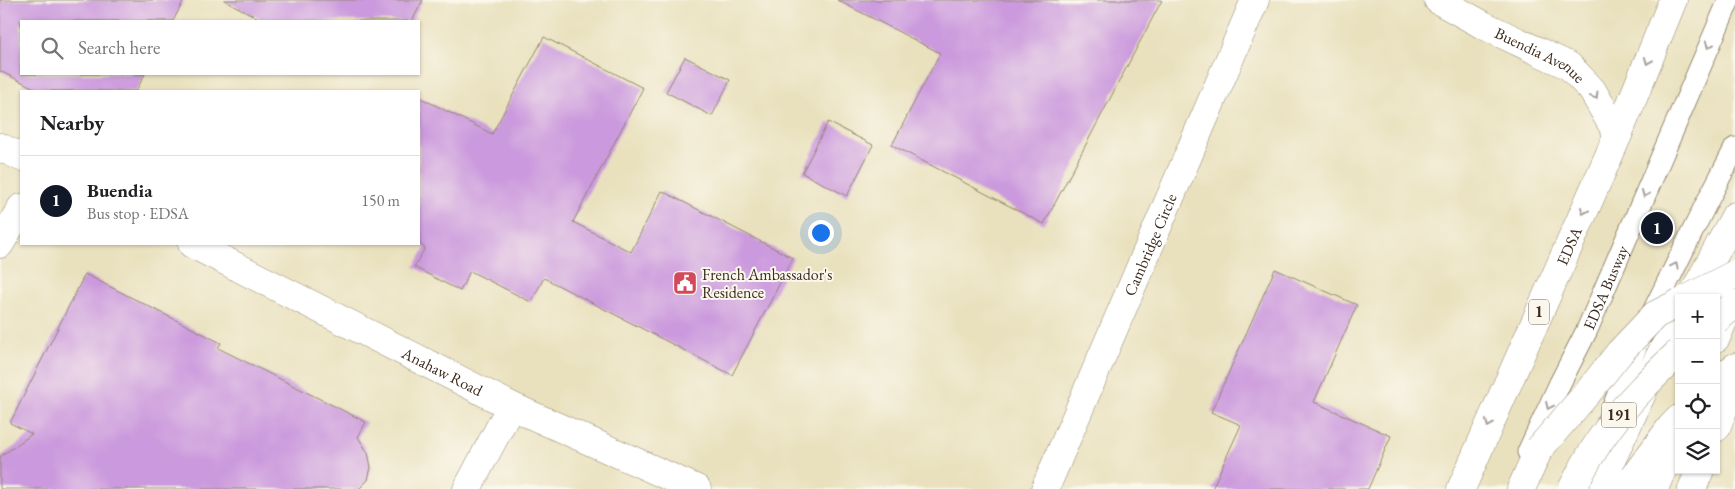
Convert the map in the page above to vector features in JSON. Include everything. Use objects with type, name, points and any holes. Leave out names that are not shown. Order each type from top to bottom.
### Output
[{"type":"main road","name":"Cambridge Circle","points":[[1044,489],[1255,0]]},
{"type":"main road","name":"Buendia Avenue","points":[[1438,0],[1482,25],[1569,66],[1592,90],[1618,135]]},
{"type":"main road","name":"EDSA","points":[[1461,489],[1618,135],[1673,0]]},
{"type":"main road","points":[[0,146],[20,156]]},
{"type":"main road","points":[[0,244],[20,210]]},
{"type":"main road","points":[[1692,294],[1735,216]]},
{"type":"main road","name":"Anahaw Road","points":[[194,245],[511,406],[697,489]]},
{"type":"main road","points":[[1698,294],[1735,274]]},
{"type":"main road","points":[[1720,328],[1735,292]]},
{"type":"main road","points":[[1720,317],[1735,304]]},
{"type":"main road","points":[[1521,489],[1539,449],[1620,352],[1655,315],[1675,305]]},
{"type":"main road","points":[[1598,489],[1658,359],[1675,328]]},
{"type":"main road","name":"191","points":[[1572,489],[1588,458],[1610,426],[1631,400],[1675,356]]},
{"type":"main road","points":[[1720,379],[1735,367]]},
{"type":"main road","points":[[1720,418],[1735,380]]},
{"type":"main road","points":[[467,489],[511,406]]},
{"type":"main road","points":[[1625,489],[1675,424]]},
{"type":"main road","points":[[1654,489],[1675,439]]},
{"type":"main road","points":[[1692,489],[1698,474]]},
{"type":"lane","name":"EDSA Busway","points":[[1511,489],[1587,330],[1728,0]]},
{"type":"lane","points":[[1578,489],[1614,406],[1638,342],[1735,148]]},
{"type":"lane","points":[[1560,384],[1570,371],[1575,369],[1580,368],[1599,372],[1610,385],[1614,406]]},
{"type":"building","points":[[0,0],[184,0],[174,20],[20,20],[20,75],[144,75],[137,90],[38,90],[0,71]]},
{"type":"building","points":[[224,0],[423,0],[413,20],[262,20]]},
{"type":"building","points":[[837,0],[1162,0],[1044,224],[892,145],[940,53]]},
{"type":"building","points":[[544,37],[643,88],[573,222],[631,252],[662,191],[793,258],[732,375],[544,278],[531,302],[470,271],[460,291],[414,267],[425,248],[420,245],[420,98],[492,134]]},
{"type":"building","points":[[685,57],[730,80],[712,116],[666,92]]},
{"type":"building","points":[[828,122],[873,145],[847,196],[802,173]]},
{"type":"building","points":[[1275,269],[1357,305],[1314,402],[1391,436],[1368,489],[1212,489],[1241,425],[1211,412]]},
{"type":"building","points":[[85,274],[221,343],[218,348],[366,422],[358,437],[368,453],[371,467],[368,480],[359,489],[0,489],[0,457],[32,434],[10,423]]},
{"type":"place","name":"Buendia","points":[[1657,228]]},
{"type":"place","name":"French Ambassador's Residence","points":[[685,283]]}]
